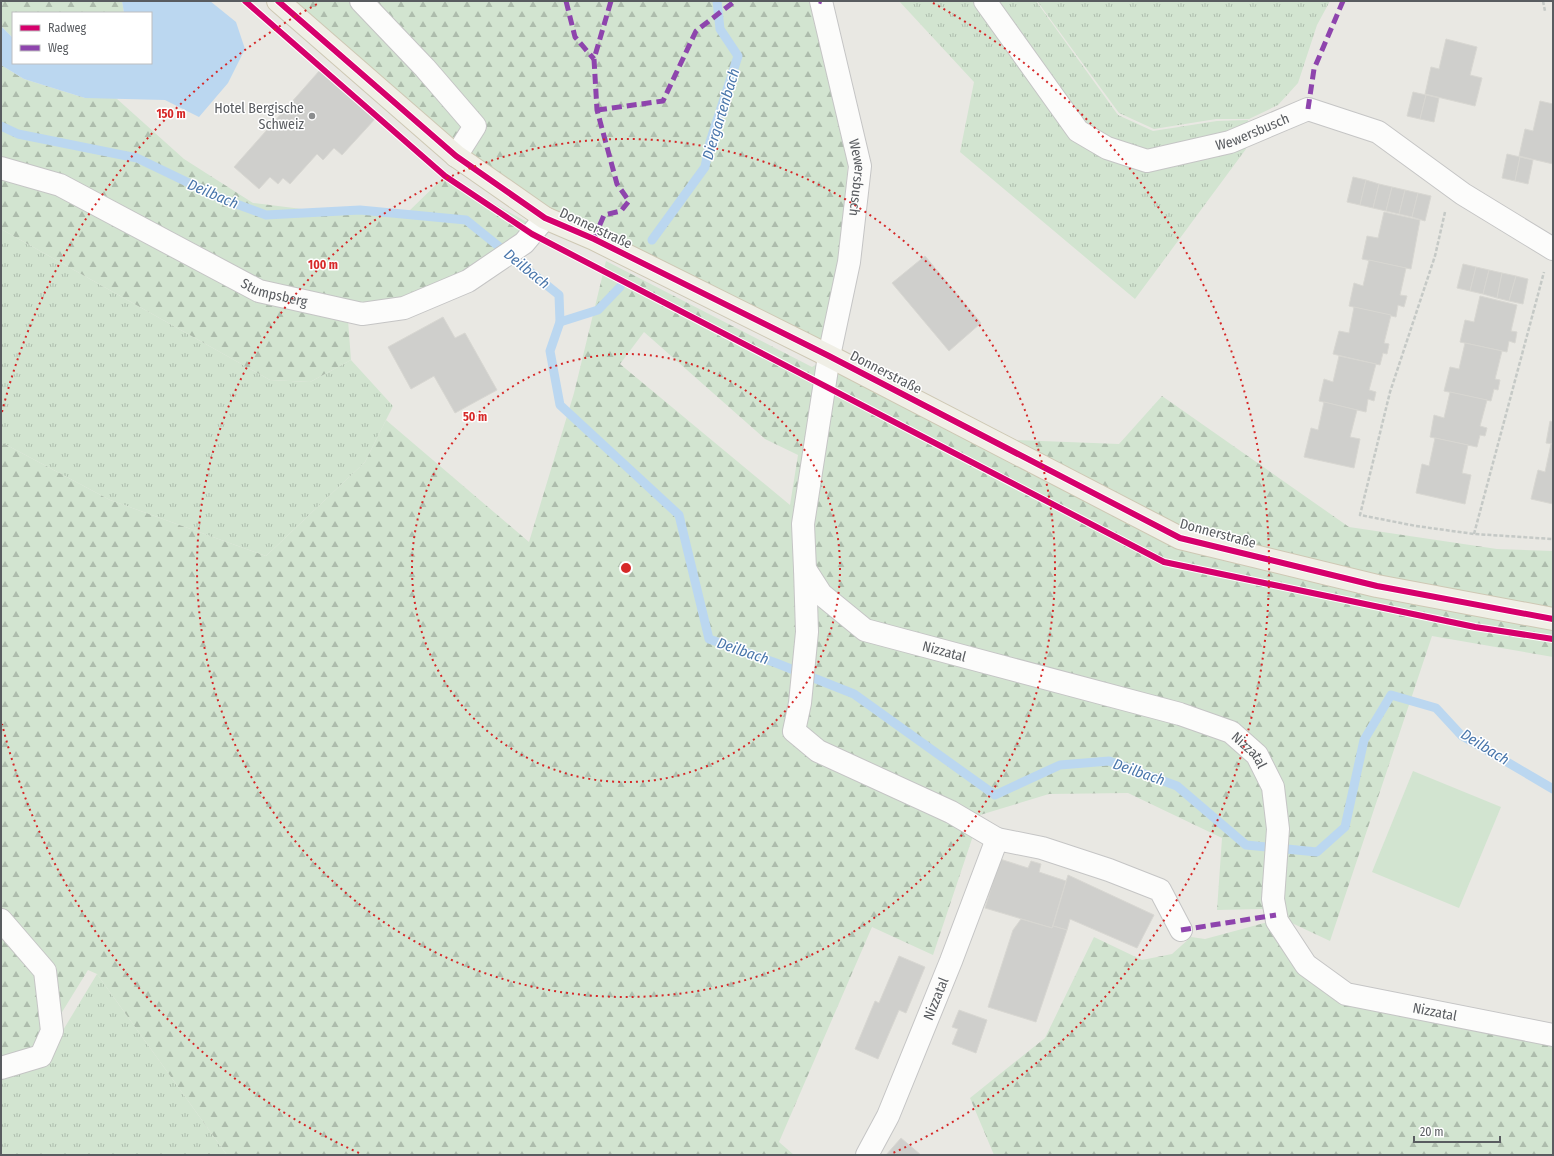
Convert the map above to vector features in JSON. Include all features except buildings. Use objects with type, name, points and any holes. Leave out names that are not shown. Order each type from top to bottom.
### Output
[{"type":"main road","name":"Donnerstraße","points":[[278,1],[456,156],[545,218],[594,239],[829,356],[1180,538],[1377,586],[1553,619]]},
{"type":"street","points":[[361,1],[425,68],[475,126],[456,156]]},
{"type":"street","name":"Wewersbusch","points":[[821,1],[860,166],[849,262],[829,356]]},
{"type":"street","name":"Wewersbusch","points":[[986,1],[1078,131],[1107,148],[1147,161],[1230,142],[1308,109],[1378,132],[1451,185],[1552,248]]},
{"type":"street","name":"Stumpsberg","points":[[1,168],[60,185],[259,291],[362,314],[404,308],[468,281],[524,243],[545,218]]},
{"type":"street","points":[[829,356],[803,524],[807,632],[800,702],[794,730],[818,751],[951,812],[997,839],[1042,848],[1109,870],[1160,890],[1181,930]]},
{"type":"street","name":"Nizzatal","points":[[805,569],[821,594],[865,630],[1180,714],[1231,732],[1257,754],[1273,787],[1278,829],[1273,899],[1277,922],[1306,965],[1346,994],[1553,1035]]},
{"type":"street","name":"Nizzatal","points":[[867,1155],[894,1102],[952,961],[997,839]]},
{"type":"street","points":[[1,920],[45,971],[52,1031],[41,1056],[1,1068]]},
{"type":"path","points":[[1543,1],[1545,11]]},
{"type":"path","points":[[1451,185],[1434,256],[1390,392],[1360,515],[1416,526],[1474,534],[1553,539]]},
{"type":"path","points":[[1474,534],[1552,248]]},
{"type":"green space","points":[[1,1],[122,1],[124,12],[12,12],[12,37],[1,26]]},
{"type":"green space","points":[[292,1],[809,1],[848,162],[840,263],[822,343],[543,208],[466,154]]},
{"type":"green space","points":[[899,1],[1036,1],[1118,115],[1153,131],[1217,121],[1248,120],[1246,149],[1135,299],[960,152],[974,82]]},
{"type":"green space","points":[[1037,1],[1330,1],[1317,25],[1298,83],[1278,105],[1249,119],[1216,119],[1154,129],[1119,113]]},
{"type":"green space","points":[[1,65],[24,79],[85,98],[116,98],[184,159],[253,203],[326,212],[407,213],[445,176],[532,225],[471,274],[348,320],[351,360],[310,382],[270,380],[1,229]]},
{"type":"green space","points":[[1,229],[270,380],[310,382],[351,360],[393,406],[365,462],[266,556],[110,500],[1,442]]},
{"type":"green space","points":[[606,261],[812,367],[839,351],[1016,440],[1119,444],[1162,396],[1349,527],[1497,549],[1553,551],[1553,657],[1432,636],[1330,941],[1262,909],[1217,910],[1222,838],[1128,793],[1049,794],[980,815],[933,955],[872,927],[779,1142],[794,1155],[227,1155],[97,974],[88,970],[38,1051],[1,1060],[1,442],[110,500],[266,556],[365,462],[386,420],[529,542],[574,393]],"holes":[[[644,332],[765,439],[798,455],[790,505],[620,364]]]},
{"type":"green space","points":[[1413,771],[1501,807],[1459,908],[1372,872]]},
{"type":"green space","points":[[1268,922],[1301,970],[1553,1044],[1553,1155],[994,1155],[970,1098],[1045,1038],[1094,937],[1142,960],[1172,954],[1191,937],[1205,939]]},
{"type":"green space","points":[[97,974],[227,1155],[1,1155],[1,1073],[45,1060]]},
{"type":"water","points":[[122,1],[210,1],[236,22],[245,49],[228,83],[199,117],[165,100],[85,98],[24,79],[1,65],[1,26],[12,37],[12,64],[152,64],[152,12],[124,12]]},
{"type":"waterway","name":"Diergartenbach","points":[[652,240],[705,167],[710,142],[738,56],[720,29],[717,1]]},
{"type":"waterway","name":"Deilbach","points":[[1,126],[18,134],[137,158],[220,198],[266,215],[360,210],[466,220],[559,295],[560,322],[550,351],[560,405],[679,515],[709,639],[776,663],[854,694],[995,795],[1060,765],[1109,761],[1177,786],[1246,845],[1317,852],[1345,827],[1364,740],[1391,695],[1436,708],[1461,735],[1553,789]]},
{"type":"waterway","name":"Diergartenbach","points":[[560,322],[598,310],[620,287]]},
{"type":"marked path","points":[[566,1],[575,37],[594,59]]},
{"type":"marked path","points":[[594,239],[604,215],[621,211],[629,201],[617,184],[597,110],[594,59],[611,1]]},
{"type":"marked path","points":[[597,110],[663,101],[696,31],[735,1]]},
{"type":"marked path","points":[[1308,109],[1314,69],[1343,1]]},
{"type":"marked path","points":[[1181,930],[1276,915]]},
{"type":"cycle path","points":[[245,1],[445,176],[532,234],[1164,562],[1475,627],[1553,639]]},
{"type":"cycle path","points":[[278,1],[456,156],[545,218],[594,239],[829,356],[1180,538],[1377,586],[1553,619]]},
{"type":"place","name":"Hotel Bergische Schweiz","points":[[312,116]]}]
